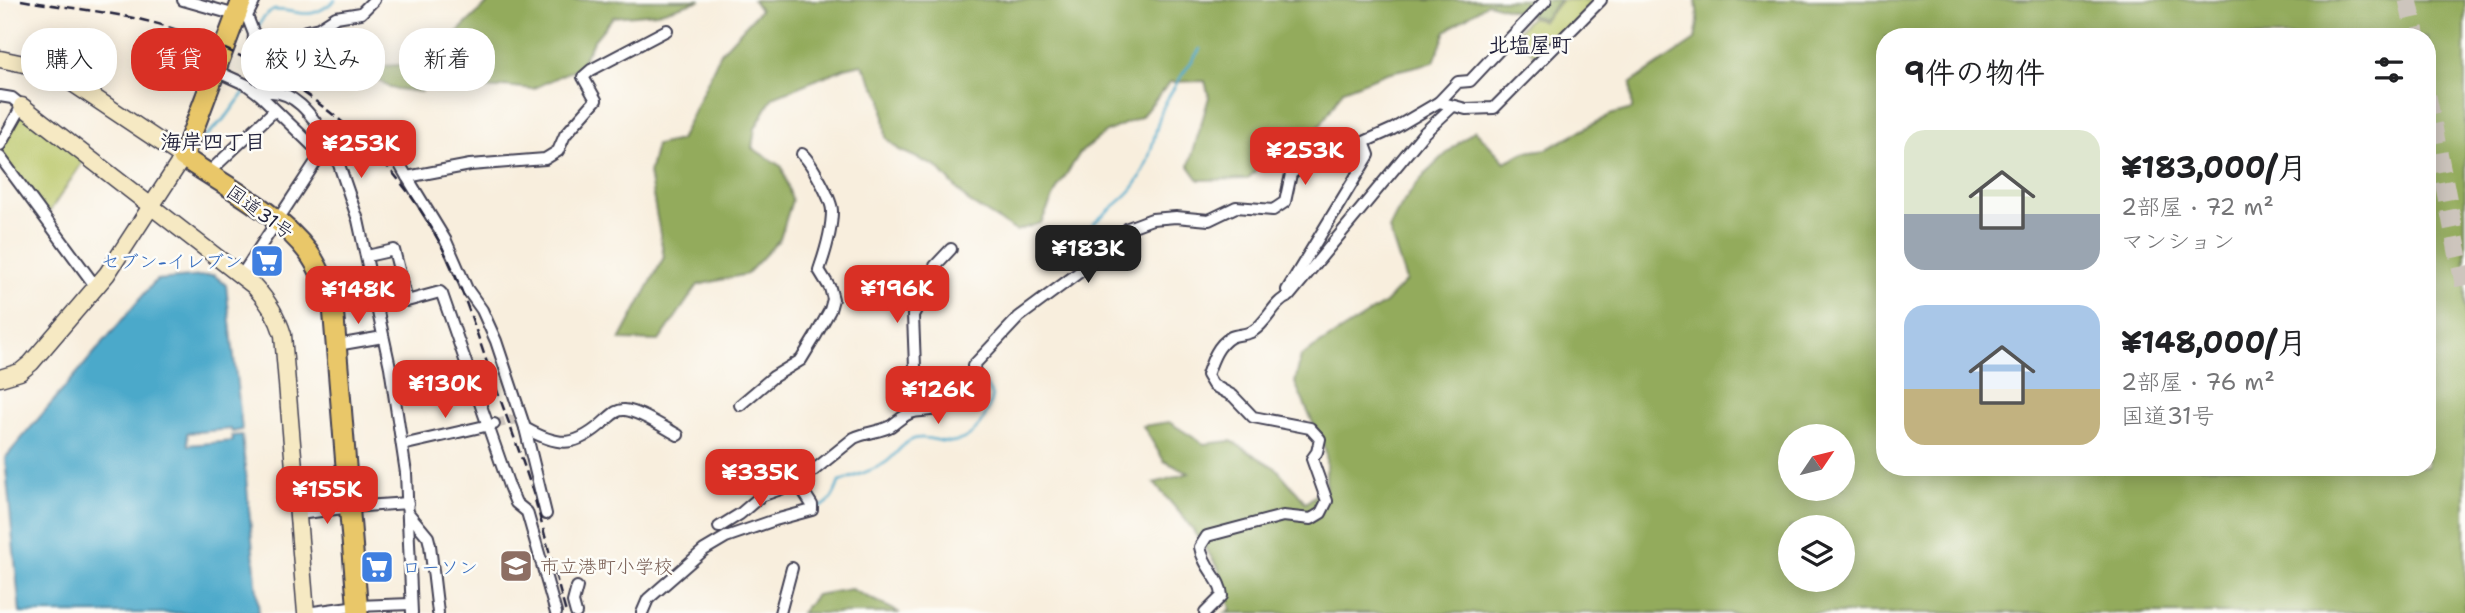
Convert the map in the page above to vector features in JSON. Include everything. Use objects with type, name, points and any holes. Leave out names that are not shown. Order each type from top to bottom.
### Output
[{"type":"highway","points":[[227,41],[239,8]]},
{"type":"highway","points":[[183,157],[208,91]]},
{"type":"highway","name":"国道31号","points":[[183,157],[277,220],[299,240],[316,263],[333,306],[358,610]]},
{"type":"street","points":[[183,0],[239,8]]},
{"type":"street","points":[[253,28],[247,16],[255,0]]},
{"type":"street","points":[[319,28],[336,17],[361,13],[374,0]]},
{"type":"street","points":[[719,527],[761,496],[798,483],[863,433],[888,427],[911,412],[960,405],[975,394],[979,383],[973,366],[1019,317],[1112,248],[1128,228],[1152,219],[1176,217],[1209,220],[1236,207],[1273,210],[1285,202],[1292,174],[1297,169],[1393,129],[1439,102],[1458,82],[1470,81],[1546,0]]},
{"type":"street","points":[[1439,102],[1466,109],[1494,108],[1601,0]]},
{"type":"street","points":[[407,177],[470,165],[545,159],[554,155],[563,144],[565,135],[596,100],[583,77],[591,70],[667,30]]},
{"type":"street","points":[[0,59],[38,67],[71,82],[183,157],[96,287],[31,363],[20,372],[0,378]]},
{"type":"street","points":[[257,91],[274,111],[321,154]]},
{"type":"street","points":[[0,96],[12,98],[241,276],[265,298],[278,318],[283,335],[306,613],[412,608],[409,509],[401,445],[391,375],[358,220],[334,150],[304,108],[284,93],[265,91]]},
{"type":"street","points":[[0,145],[22,106]]},
{"type":"street","points":[[1281,299],[1289,296],[1424,133],[1453,106]]},
{"type":"street","points":[[207,174],[274,111]]},
{"type":"street","points":[[383,135],[446,241],[467,289],[482,310],[496,341],[524,428],[546,514]]},
{"type":"street","points":[[1205,613],[1222,596],[1222,586],[1203,562],[1200,547],[1207,536],[1283,516],[1311,519],[1321,513],[1327,501],[1312,458],[1317,452],[1320,439],[1310,428],[1253,417],[1233,396],[1213,385],[1208,375],[1217,350],[1230,338],[1253,332],[1281,299],[1369,155],[1364,142]]},
{"type":"street","points":[[241,276],[321,154],[334,150]]},
{"type":"street","points":[[740,405],[773,377],[801,360],[830,310],[833,299],[819,270],[832,209],[809,160],[802,154]]},
{"type":"street","points":[[0,157],[96,287]]},
{"type":"street","points":[[911,412],[904,398],[915,367],[913,315],[928,289],[935,266],[951,249]]},
{"type":"street","points":[[367,256],[394,250],[407,300],[440,292],[442,294],[492,425],[516,503],[527,512],[556,613]]},
{"type":"street","points":[[337,345],[383,337]]},
{"type":"street","points":[[524,428],[557,441],[575,442],[589,436],[615,411],[626,410],[678,435]]},
{"type":"street","points":[[401,445],[492,425]]},
{"type":"street","points":[[642,613],[648,599],[704,550],[726,537],[812,510],[812,505],[798,483]]},
{"type":"street","points":[[299,513],[350,507],[409,509]]},
{"type":"street","points":[[409,509],[430,545],[438,613]]},
{"type":"street","points":[[780,613],[792,568]]},
{"type":"street","points":[[576,613],[573,602],[577,587]]},
{"type":"green space","points":[[491,0],[701,0],[657,13],[613,17],[594,40],[579,67],[533,89],[504,86],[495,89],[495,28],[462,28]]},
{"type":"green space","points":[[753,0],[1560,0],[1544,19],[1488,3],[1446,31],[1434,62],[1387,73],[1343,90],[1321,125],[1281,143],[1248,179],[1199,180],[1189,166],[1209,97],[1205,81],[1170,82],[1141,117],[1106,132],[1080,153],[1057,189],[1041,223],[1016,231],[968,201],[937,167],[899,150],[886,138],[882,99],[862,64],[845,68],[773,97],[755,128],[752,148],[782,167],[792,200],[780,239],[747,274],[698,285],[659,341],[620,340],[664,257],[649,173],[656,145],[680,140],[721,52],[760,10]]},
{"type":"green space","points":[[1562,0],[1597,0],[1539,60],[1515,34],[1531,17],[1543,21]]},
{"type":"green space","points":[[1696,0],[2465,0],[2465,613],[1225,613],[1231,609],[1218,567],[1185,519],[1154,483],[1189,473],[1164,461],[1143,426],[1169,422],[1204,444],[1231,441],[1277,469],[1306,503],[1326,486],[1326,452],[1295,383],[1301,356],[1385,303],[1406,281],[1389,229],[1415,186],[1437,162],[1475,130],[1505,162],[1525,152],[1547,149],[1610,115],[1632,109],[1631,83],[1695,40],[1698,21]]},
{"type":"green space","points":[[399,65],[399,89],[385,84],[385,66]]},
{"type":"green space","points":[[22,108],[86,157],[46,217],[0,154],[0,148]]},
{"type":"green space","points":[[851,589],[900,613],[801,613],[816,595]]},
{"type":"water","points":[[214,275],[226,285],[242,430],[187,433],[188,445],[233,441],[232,436],[242,435],[259,613],[20,613],[5,458],[156,280]]},
{"type":"waterway","points":[[259,28],[263,19],[274,10],[305,14],[318,11],[335,0]]},
{"type":"waterway","points":[[1080,267],[1081,241],[1095,222],[1125,197],[1139,179],[1164,105],[1200,49]]},
{"type":"waterway","points":[[200,142],[227,116],[245,91]]},
{"type":"waterway","points":[[814,509],[824,506],[830,500],[839,482],[885,463],[909,441],[924,438],[952,442],[968,436],[980,425],[992,395],[982,378]]},
{"type":"tunnel","points":[[2408,0],[2414,28]]},
{"type":"tunnel","points":[[2436,141],[2465,288]]},
{"type":"tunnel","points":[[495,424],[521,418]]},
{"type":"railway","points":[[21,0],[134,18],[214,44],[255,64],[331,113],[365,143],[396,176],[445,253],[464,297],[529,480],[566,613]]},
{"type":"place","name":"セブン-イレブン","points":[[267,261]]},
{"type":"place","name":"市立港町小学校","points":[[516,566]]},
{"type":"place","name":"ローソン","points":[[377,567]]},
{"type":"district","name":"北塩屋町","points":[[1530,45]]},
{"type":"district","name":"海岸四丁目","points":[[213,142]]}]
